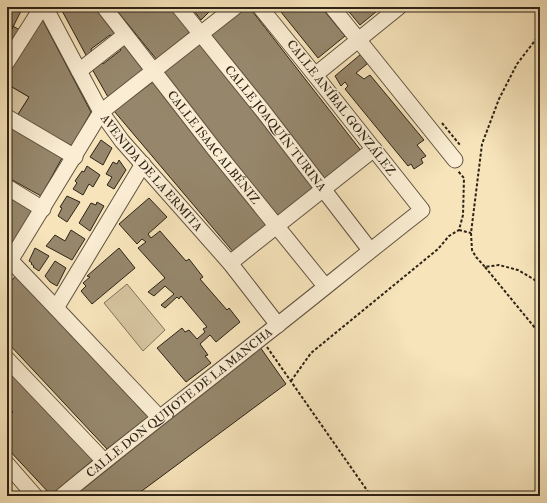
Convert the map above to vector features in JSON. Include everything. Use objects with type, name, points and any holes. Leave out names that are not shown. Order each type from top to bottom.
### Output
[{"type":"street","points":[[7,62],[42,7]]},
{"type":"street","name":"AVENIDA DE LA ERMITA","points":[[45,7],[101,112],[122,141],[230,263],[278,325]]},
{"type":"street","name":"CALLE ISAAC ALBÉNIZ","points":[[104,7],[214,150],[326,286]]},
{"type":"street","name":"CALLE JOAQUÍN TURINA","points":[[179,7],[263,111],[370,250]]},
{"type":"street","points":[[159,417],[9,260],[43,209],[101,112],[154,72],[235,7]]},
{"type":"street","name":"CALLE ANÍBAL GONZÁLEZ","points":[[260,7],[422,210]]},
{"type":"street","points":[[332,7],[455,160]]},
{"type":"street","points":[[315,75],[399,7]]},
{"type":"street","points":[[79,71],[125,35]]},
{"type":"street","points":[[7,116],[75,156]]},
{"type":"street","points":[[230,263],[374,150]]},
{"type":"street","points":[[56,308],[143,164]]},
{"type":"street","points":[[7,187],[43,209]]},
{"type":"street","name":"CALLE DON QUIJOTE DE LA MANCHA","points":[[62,496],[159,417],[278,325],[422,210]]},
{"type":"street","points":[[7,359],[104,461]]},
{"type":"street","points":[[7,464],[35,496]]},
{"type":"path","points":[[540,34],[517,64],[499,99],[482,144],[471,233],[472,250],[476,257],[540,334]]},
{"type":"path","points":[[459,230],[471,233]]},
{"type":"path","points":[[291,381],[311,353],[438,249]]},
{"type":"path","points":[[485,267],[499,266],[518,270],[540,283]]},
{"type":"path","points":[[261,338],[371,496]]},
{"type":"shaded area","points":[[7,84],[29,97],[17,116],[7,110]]},
{"type":"shaded area","points":[[127,284],[165,330],[143,351],[104,303]]},
{"type":"building","points":[[7,7],[23,7],[12,29],[7,26]]},
{"type":"building","points":[[60,7],[97,7],[118,32],[112,36],[110,35],[91,49],[92,53],[87,57]]},
{"type":"building","points":[[114,7],[170,7],[190,32],[157,60]]},
{"type":"building","points":[[191,7],[210,7],[212,9],[201,20]]},
{"type":"building","points":[[245,7],[249,7],[362,152],[324,182],[210,35]]},
{"type":"building","points":[[277,7],[321,7],[345,36],[318,58]]},
{"type":"building","points":[[345,7],[382,7],[360,25]]},
{"type":"building","points":[[42,19],[91,112],[72,146],[17,116],[29,97],[7,84],[7,76]]},
{"type":"building","points":[[7,23],[20,30],[7,52]]},
{"type":"building","points":[[127,43],[147,69],[108,97],[92,69],[102,62],[103,64],[121,50],[119,47]]},
{"type":"building","points":[[199,44],[316,189],[279,218],[162,73]]},
{"type":"building","points":[[361,54],[367,64],[356,73],[364,79],[370,75],[424,140],[417,145],[426,156],[421,159],[423,163],[414,169],[411,164],[408,166],[345,89],[348,86],[345,82],[341,86],[335,76]]},
{"type":"building","points":[[154,81],[270,227],[235,254],[114,111]]},
{"type":"building","points":[[7,126],[62,158],[41,196],[7,177]]},
{"type":"building","points":[[101,140],[112,148],[103,165],[90,157]]},
{"type":"building","points":[[119,160],[126,170],[114,189],[107,185],[112,177],[106,174],[113,162],[117,164]]},
{"type":"building","points":[[87,166],[100,175],[93,187],[89,184],[83,195],[73,189],[77,183],[75,181],[82,171],[84,172]]},
{"type":"building","points":[[7,194],[33,209],[11,247],[7,245]]},
{"type":"building","points":[[67,196],[80,202],[67,222],[58,216],[62,208],[60,207]]},
{"type":"building","points":[[149,198],[167,217],[148,234],[151,238],[160,231],[186,261],[189,259],[203,277],[200,279],[227,310],[229,308],[240,322],[216,342],[210,335],[200,344],[208,355],[205,356],[211,363],[186,382],[157,348],[182,328],[185,332],[189,330],[197,339],[205,332],[203,329],[207,327],[181,296],[179,299],[177,297],[165,308],[161,305],[174,294],[165,286],[154,296],[148,292],[165,278],[138,248],[146,242],[142,239],[137,244],[119,224]]},
{"type":"building","points":[[97,202],[104,206],[90,231],[79,223],[91,203],[96,205]]},
{"type":"building","points":[[71,230],[85,239],[72,260],[46,246],[55,235],[65,241]]},
{"type":"building","points":[[35,248],[49,256],[39,271],[33,267],[34,266],[31,264],[32,263],[29,261]]},
{"type":"building","points":[[119,248],[135,268],[92,304],[81,291],[86,286],[83,283],[90,277],[87,276]]},
{"type":"building","points":[[55,261],[66,268],[57,286],[50,282],[45,276]]},
{"type":"building","points":[[16,275],[148,417],[107,449],[7,342],[7,287]]},
{"type":"building","points":[[260,347],[286,384],[135,496],[74,496]]},
{"type":"building","points":[[7,368],[93,460],[51,495],[7,448],[7,418],[13,412],[7,406]]}]
